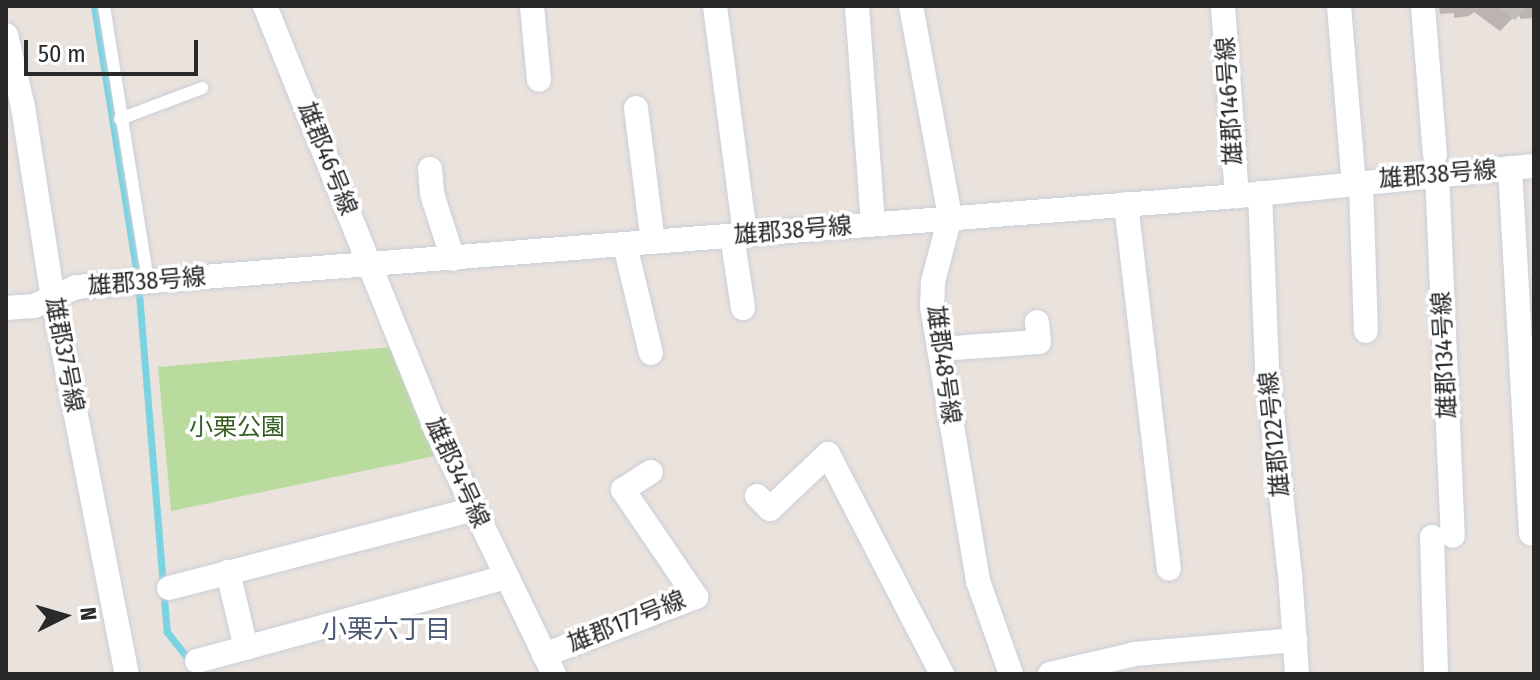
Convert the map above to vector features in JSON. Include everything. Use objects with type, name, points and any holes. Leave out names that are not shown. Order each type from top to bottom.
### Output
[{"type":"street","name":"雄郡46号線","points":[[265,6],[371,267]]},
{"type":"street","points":[[532,6],[539,80]]},
{"type":"street","points":[[715,6],[739,235],[743,308]]},
{"type":"street","points":[[857,6],[873,224]]},
{"type":"street","name":"雄郡48号線","points":[[911,6],[950,217],[933,282],[932,306],[978,581],[1003,671]]},
{"type":"street","name":"雄郡146号線","points":[[1223,6],[1249,195]]},
{"type":"street","points":[[1339,6],[1357,183],[1366,331]]},
{"type":"street","name":"雄郡134号線","points":[[1423,6],[1436,165],[1442,537],[1436,674]]},
{"type":"street","name":"雄郡37号線","points":[[6,35],[23,107],[53,298],[127,674]]},
{"type":"street","points":[[636,108],[653,242]]},
{"type":"street","name":"雄郡38号線","points":[[6,308],[34,306],[76,287],[371,267],[950,217],[1249,195],[1357,183],[1436,165],[1522,167]]},
{"type":"street","points":[[1522,167],[1531,533]]},
{"type":"street","points":[[430,169],[432,194],[453,259]]},
{"type":"street","name":"雄郡122号線","points":[[1249,195],[1297,674]]},
{"type":"street","points":[[1126,204],[1169,568]]},
{"type":"street","points":[[625,245],[651,353]]},
{"type":"street","name":"雄郡34号線","points":[[371,267],[435,427],[549,664]]},
{"type":"street","points":[[939,349],[1039,342],[1037,322]]},
{"type":"street","points":[[757,496],[770,509],[828,454],[942,674]]},
{"type":"street","name":"雄郡177号線","points":[[549,664],[696,597],[623,490],[651,472]]},
{"type":"street","points":[[169,588],[474,509]]},
{"type":"street","points":[[228,572],[246,648]]},
{"type":"street","points":[[197,661],[506,577]]},
{"type":"street","points":[[1050,674],[1135,654],[1295,640]]},
{"type":"lane","points":[[104,6],[148,282]]},
{"type":"lane","points":[[120,119],[202,88]]},
{"type":"green space","name":"小栗公園","points":[[391,347],[435,456],[171,511],[158,367]]},
{"type":"building","points":[[1496,6],[1527,6],[1515,20]]},
{"type":"waterway","points":[[94,6],[137,274]]},
{"type":"waterway","points":[[139,294],[167,632],[200,674]]},
{"type":"district","name":"小栗六丁目","points":[[386,630]]}]
